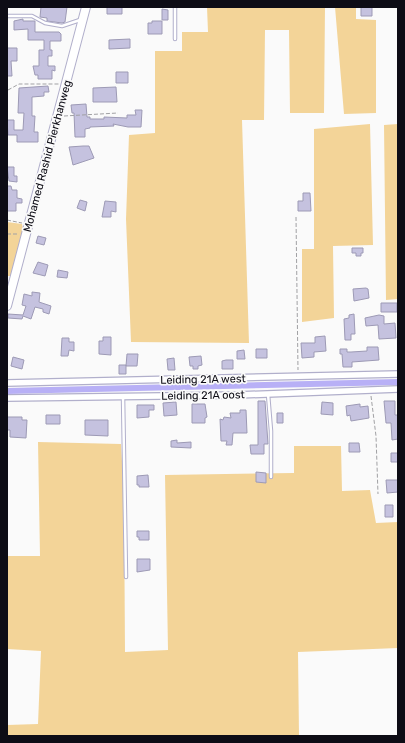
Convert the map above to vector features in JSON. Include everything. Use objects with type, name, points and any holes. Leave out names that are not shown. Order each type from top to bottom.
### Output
[{"type":"street","name":"Mohamed Rashid Pierkhanweg","points":[[7,306],[86,7]]},
{"type":"street","name":"Leiding 21A west","points":[[7,383],[398,374]]},
{"type":"street","name":"Leiding 21A oost","points":[[7,398],[123,395],[268,394],[398,389]]},
{"type":"lane","points":[[175,7],[175,39]]},
{"type":"lane","points":[[7,16],[32,16],[45,23],[62,26],[74,20],[83,20]]},
{"type":"lane","points":[[268,394],[271,431],[271,476]]},
{"type":"lane","points":[[123,395],[126,577]]},
{"type":"path","points":[[8,90],[19,84],[66,84]]},
{"type":"path","points":[[58,116],[118,113]]},
{"type":"path","points":[[296,217],[298,377]]},
{"type":"path","points":[[7,220],[28,224]]},
{"type":"path","points":[[7,234],[26,234]]},
{"type":"path","points":[[369,390],[373,407],[376,436],[378,494]]},
{"type":"shaded area","points":[[207,7],[325,7],[324,113],[290,113],[289,30],[265,30],[264,120],[242,120],[249,343],[131,342],[126,219],[129,135],[155,133],[155,51],[182,51],[182,32],[208,32]]},
{"type":"shaded area","points":[[335,7],[356,7],[356,19],[376,20],[376,113],[344,114]]},
{"type":"shaded area","points":[[370,124],[373,245],[333,246],[334,318],[302,322],[302,249],[314,249],[314,129]]},
{"type":"shaded area","points":[[398,124],[398,299],[386,300],[384,125]]},
{"type":"shaded area","points":[[7,222],[22,224],[23,229],[11,276],[7,276]]},
{"type":"shaded area","points":[[38,442],[121,444],[124,497],[125,652],[168,650],[165,475],[294,473],[294,446],[341,446],[342,491],[370,490],[376,523],[398,522],[398,648],[298,652],[299,736],[7,736],[7,725],[38,724],[41,651],[7,649],[7,556],[40,556]]},
{"type":"building","points":[[41,7],[67,7],[65,22],[47,21],[47,18],[40,17]]},
{"type":"building","points":[[107,7],[122,7],[122,14],[107,14]]},
{"type":"building","points":[[361,7],[372,7],[372,16],[361,16]]},
{"type":"building","points":[[162,9],[168,10],[168,20],[162,20]]},
{"type":"building","points":[[23,19],[23,21],[35,21],[35,32],[59,32],[61,34],[61,41],[50,41],[52,56],[48,56],[48,66],[55,66],[55,71],[52,70],[52,79],[38,79],[38,75],[35,75],[33,66],[39,66],[39,50],[44,50],[44,40],[28,40],[28,29],[14,30],[14,21]]},
{"type":"building","points":[[152,21],[162,21],[162,34],[148,34],[148,23],[152,23]]},
{"type":"building","points":[[130,39],[130,48],[109,49],[109,40]]},
{"type":"building","points":[[7,48],[17,48],[17,61],[11,61],[12,76],[7,76]]},
{"type":"building","points":[[116,72],[128,72],[128,83],[116,83]]},
{"type":"building","points":[[48,86],[49,92],[44,92],[44,96],[32,97],[32,116],[35,116],[34,132],[38,132],[38,142],[17,142],[17,135],[8,135],[7,120],[14,120],[14,130],[23,130],[24,113],[18,113],[19,88]]},
{"type":"building","points":[[116,87],[117,102],[93,102],[93,88]]},
{"type":"building","points":[[86,104],[87,117],[90,117],[90,119],[104,119],[104,117],[127,118],[127,115],[136,115],[135,110],[142,110],[141,127],[128,127],[113,124],[114,126],[90,127],[85,129],[85,137],[75,137],[74,113],[72,113],[71,105]]},
{"type":"building","points":[[89,146],[94,158],[73,165],[69,147]]},
{"type":"building","points":[[7,167],[14,167],[14,176],[17,176],[17,182],[9,181]]},
{"type":"building","points":[[7,186],[11,186],[12,190],[17,190],[17,198],[22,199],[22,203],[16,203],[16,211],[7,211]]},
{"type":"building","points":[[303,193],[310,193],[311,211],[298,211],[298,201],[303,201]]},
{"type":"building","points":[[80,200],[87,202],[85,211],[77,208]]},
{"type":"building","points":[[105,201],[116,202],[116,212],[111,211],[111,217],[102,217]]},
{"type":"building","points":[[38,236],[46,238],[44,245],[36,243]]},
{"type":"building","points":[[352,248],[363,248],[363,253],[361,253],[361,256],[356,256],[356,253],[352,253]]},
{"type":"building","points":[[38,262],[48,265],[45,276],[33,273]]},
{"type":"building","points":[[58,270],[68,272],[67,278],[57,277]]},
{"type":"building","points":[[353,289],[368,289],[369,298],[354,301]]},
{"type":"building","points":[[32,292],[40,293],[39,302],[51,306],[49,314],[43,312],[43,309],[35,307],[31,319],[23,316],[22,319],[8,318],[8,314],[23,315],[26,306],[22,305],[24,294],[32,296]]},
{"type":"building","points":[[381,303],[397,303],[397,312],[381,312]]},
{"type":"building","points":[[354,314],[355,334],[351,334],[351,340],[345,340],[344,319],[349,318],[349,315]]},
{"type":"building","points":[[379,315],[384,316],[384,324],[395,323],[396,338],[379,339],[378,325],[366,326],[365,318]]},
{"type":"building","points":[[325,336],[326,351],[314,352],[314,357],[302,358],[301,343],[315,343],[315,337]]},
{"type":"building","points":[[103,337],[111,337],[111,355],[99,354],[99,341],[103,341]]},
{"type":"building","points":[[62,338],[69,338],[69,342],[74,342],[74,351],[69,350],[68,356],[61,356]]},
{"type":"building","points":[[367,347],[378,347],[379,360],[352,362],[352,367],[343,367],[340,349],[347,349],[347,352],[367,351]]},
{"type":"building","points":[[256,349],[267,349],[267,358],[256,358]]},
{"type":"building","points":[[244,350],[245,359],[237,359],[237,351]]},
{"type":"building","points":[[127,354],[138,354],[137,366],[126,366]]},
{"type":"building","points":[[201,356],[202,365],[198,366],[198,369],[193,369],[193,366],[190,366],[189,357]]},
{"type":"building","points":[[13,357],[24,360],[22,369],[11,366]]},
{"type":"building","points":[[174,358],[175,370],[168,370],[167,359]]},
{"type":"building","points":[[233,360],[233,369],[222,369],[222,361]]},
{"type":"building","points":[[119,365],[126,365],[126,374],[119,374]]},
{"type":"building","points":[[258,401],[265,401],[268,444],[264,444],[264,454],[251,454],[250,445],[258,445]]},
{"type":"building","points":[[384,401],[395,401],[395,415],[398,415],[398,439],[392,440],[391,423],[386,423]]},
{"type":"building","points":[[176,402],[177,415],[164,416],[163,403]]},
{"type":"building","points":[[322,402],[333,403],[333,415],[321,414]]},
{"type":"building","points":[[192,404],[205,404],[207,417],[205,418],[205,423],[192,423]]},
{"type":"building","points":[[360,404],[360,407],[368,406],[369,418],[351,421],[350,415],[347,416],[346,406]]},
{"type":"building","points":[[137,405],[154,405],[154,410],[149,410],[149,417],[137,418]]},
{"type":"building","points":[[240,410],[246,410],[247,433],[233,433],[232,445],[226,445],[227,441],[221,441],[220,419],[223,420],[224,417],[231,418],[230,413],[240,413]]},
{"type":"building","points":[[277,413],[283,413],[283,423],[277,423]]},
{"type":"building","points":[[46,415],[60,415],[60,424],[46,424]]},
{"type":"building","points":[[7,417],[22,417],[22,420],[27,420],[26,438],[10,437],[10,430],[7,430]]},
{"type":"building","points":[[85,420],[108,420],[108,436],[85,435]]},
{"type":"building","points":[[177,440],[177,443],[191,442],[191,448],[171,447],[171,441]]},
{"type":"building","points":[[349,443],[359,443],[360,452],[349,452]]},
{"type":"building","points":[[391,453],[398,453],[398,462],[391,462]]},
{"type":"building","points":[[256,472],[266,473],[266,483],[256,482]]},
{"type":"building","points":[[148,475],[149,487],[139,487],[139,485],[137,485],[137,476]]},
{"type":"building","points":[[386,480],[398,480],[398,492],[387,493]]},
{"type":"building","points":[[385,505],[393,505],[393,517],[385,517]]},
{"type":"building","points":[[137,531],[149,531],[149,540],[139,540],[139,537],[137,537]]},
{"type":"building","points":[[137,559],[150,559],[150,570],[137,572]]},
{"type":"waterway","points":[[7,391],[398,382]]}]
